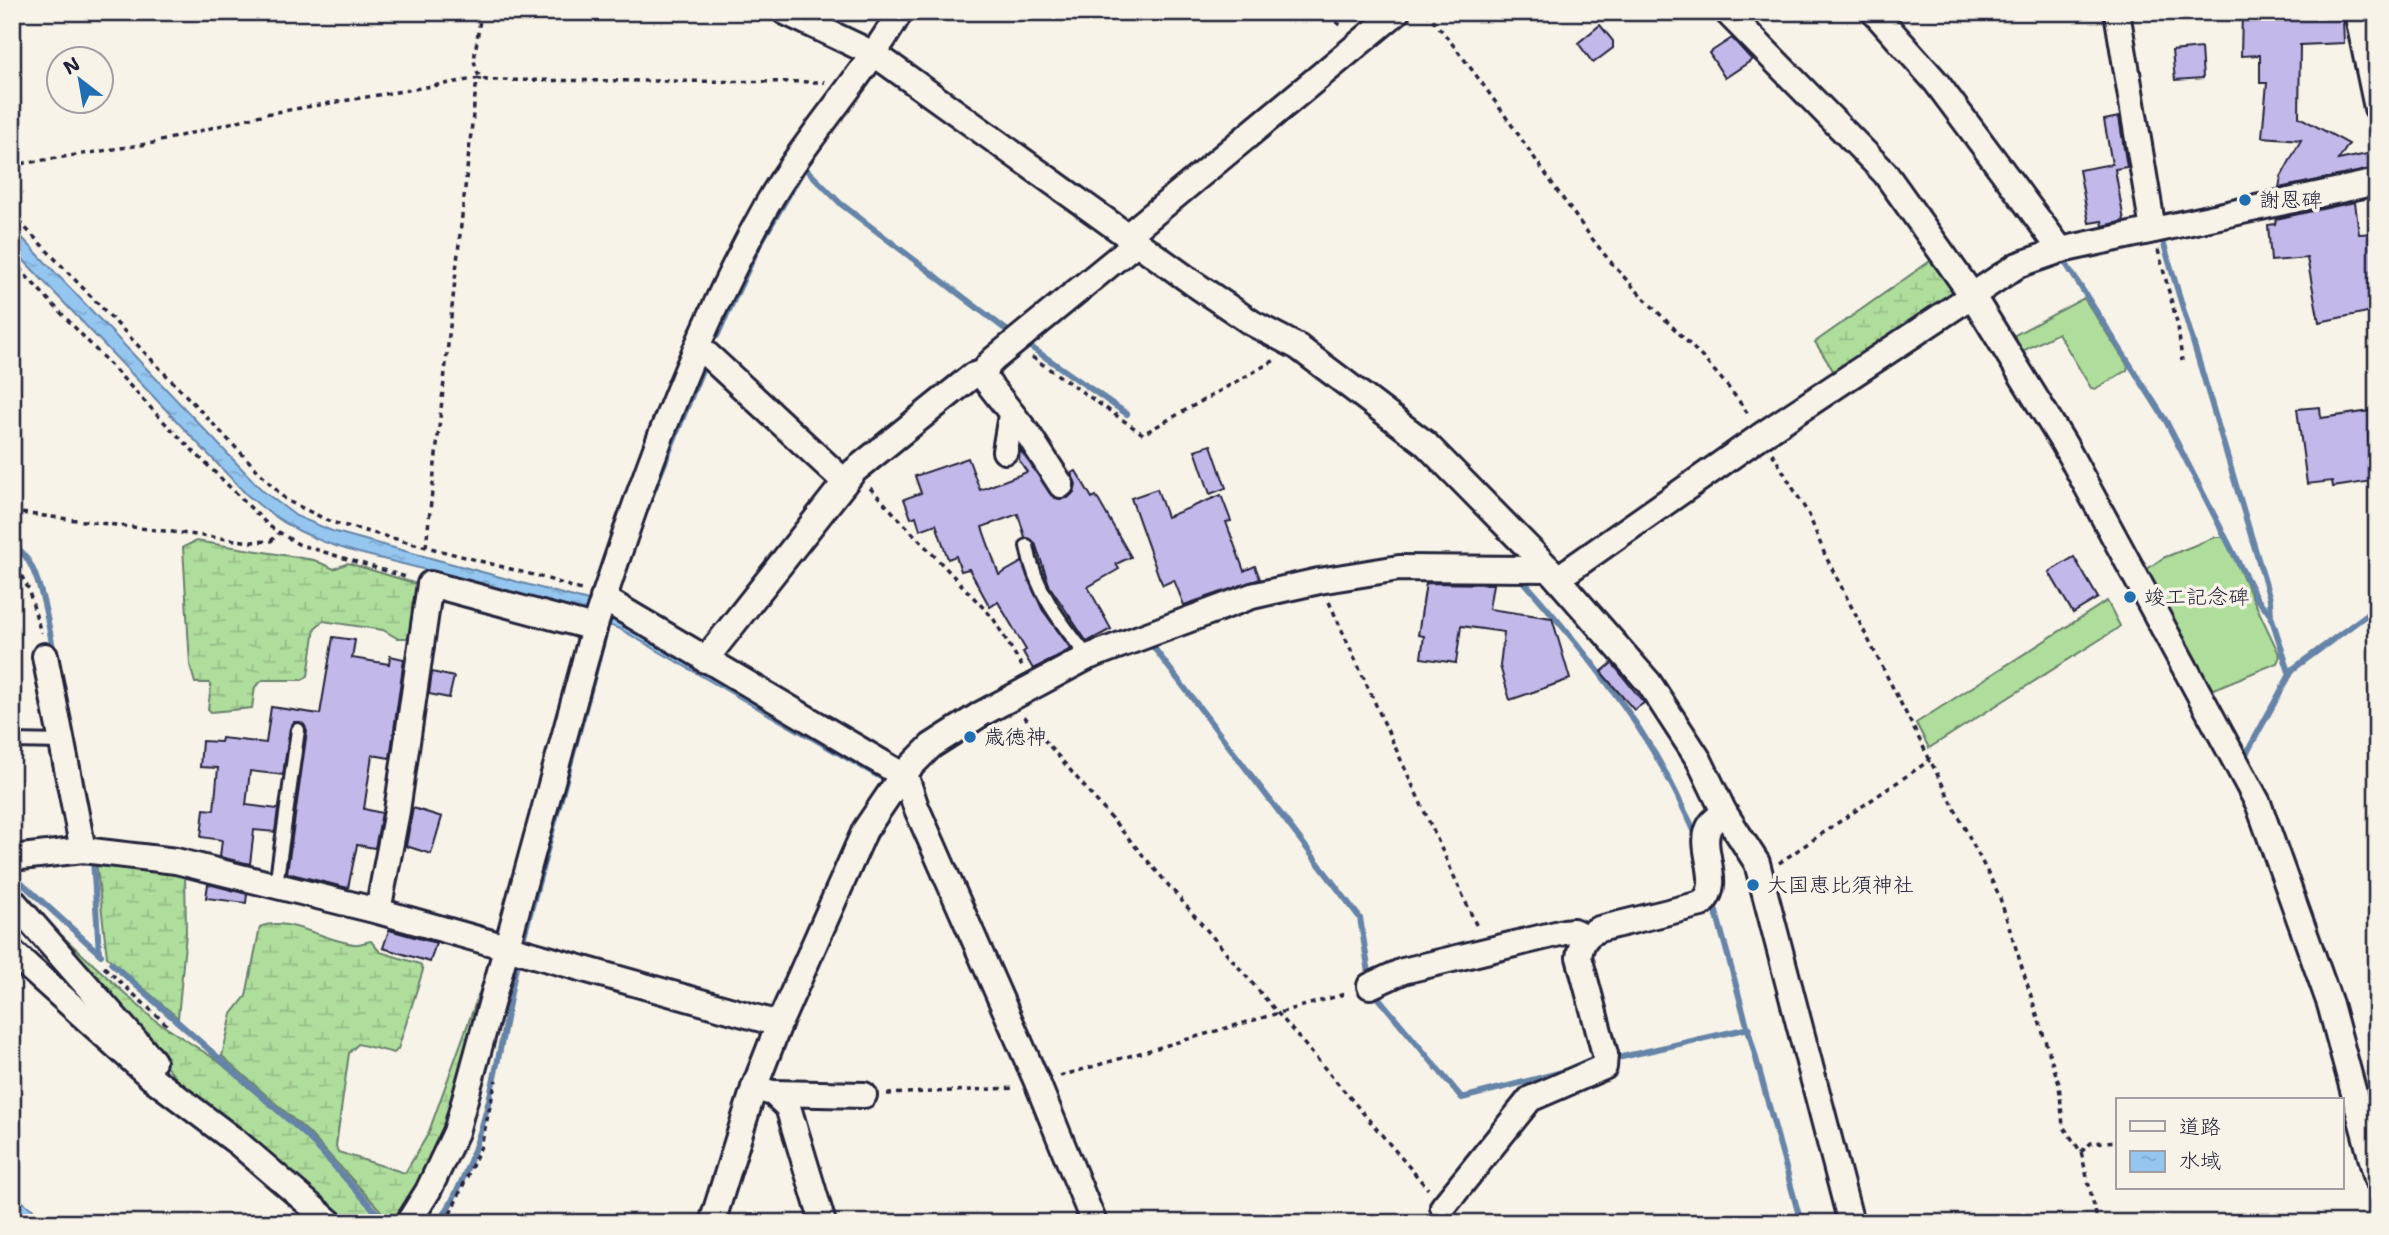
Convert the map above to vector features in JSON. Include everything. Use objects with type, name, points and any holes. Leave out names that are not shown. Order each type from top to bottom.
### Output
[{"type":"street","points":[[785,12],[876,55],[1243,317],[1298,347],[1425,443],[1553,574],[1648,683],[1699,760],[1724,812],[1762,875],[1852,1223]]},
{"type":"street","points":[[408,1223],[429,1191],[457,1132],[598,613],[639,493],[698,346],[743,248],[769,203],[793,164],[876,55],[900,12]]},
{"type":"street","points":[[985,378],[988,365],[1397,12]]},
{"type":"street","points":[[1727,12],[1885,173],[1972,295],[2064,444],[2259,803],[2330,1004],[2366,1096],[2377,1180]]},
{"type":"street","points":[[1874,12],[1936,82],[2061,250]]},
{"type":"street","points":[[2117,12],[2153,230]]},
{"type":"street","points":[[2357,12],[2377,108]]},
{"type":"street","points":[[712,1223],[764,1090],[779,1024],[865,830],[906,778],[914,761],[951,732],[1088,657],[1252,596],[1319,581],[1399,568],[1553,574],[2018,265],[2061,250],[2377,182]]},
{"type":"street","points":[[698,346],[850,477]]},
{"type":"street","points":[[705,660],[850,477],[972,376],[978,374],[985,378],[1028,434],[1061,485]]},
{"type":"street","points":[[1005,451],[1011,415]]},
{"type":"street","points":[[378,911],[397,811],[430,584],[598,613],[705,660],[906,778],[1031,1085],[1094,1223]]},
{"type":"street","points":[[45,656],[64,742],[83,850]]},
{"type":"street","points":[[1443,1207],[1530,1099],[1605,1065],[1605,1054],[1579,957],[1586,937],[1599,929],[1701,904],[1707,899],[1711,884],[1708,836],[1712,823],[1724,812]]},
{"type":"street","points":[[12,858],[83,850],[176,860],[508,946],[779,1024]]},
{"type":"street","points":[[12,900],[156,1065],[179,1100]]},
{"type":"street","points":[[1370,986],[1403,971],[1564,932],[1586,937]]},
{"type":"street","points":[[12,952],[179,1100],[238,1143],[331,1223]]},
{"type":"street","points":[[764,1090],[864,1095]]},
{"type":"street","points":[[764,1090],[788,1107],[823,1223]]},
{"type":"lane","points":[[1027,546],[1031,570],[1039,586],[1088,657]]},
{"type":"lane","points":[[276,885],[298,730]]},
{"type":"lane","points":[[12,741],[64,742]]},
{"type":"path","points":[[426,547],[475,101],[480,78],[474,61],[481,12]]},
{"type":"path","points":[[1319,12],[1345,28],[1360,42]]},
{"type":"path","points":[[1426,12],[1457,48],[1594,241],[1648,305],[1712,367],[1762,435],[1809,515],[1825,555],[1999,895],[2059,1084],[2063,1126],[2081,1152],[2098,1223]]},
{"type":"path","points":[[12,164],[153,143],[265,114],[480,78],[835,82],[851,87]]},
{"type":"path","points":[[12,214],[286,500],[331,522],[545,578],[598,613]]},
{"type":"path","points":[[2153,230],[2178,326],[2182,361]]},
{"type":"path","points":[[12,261],[241,500],[280,532],[298,544],[430,584]]},
{"type":"path","points":[[1013,344],[1143,434],[1298,347]]},
{"type":"path","points":[[850,477],[993,618],[1033,685]]},
{"type":"path","points":[[12,512],[252,542],[271,541],[280,532]]},
{"type":"path","points":[[12,558],[29,587],[45,656]]},
{"type":"path","points":[[1319,581],[1477,924],[1485,951]]},
{"type":"path","points":[[1009,698],[1443,1207]]},
{"type":"path","points":[[1762,875],[1930,760]]},
{"type":"path","points":[[864,1095],[1031,1085],[1370,986]]},
{"type":"path","points":[[2081,1152],[2091,1143],[2116,1141]]},
{"type":"green space","points":[[1936,257],[1961,293],[1836,375],[1815,342]]},
{"type":"green space","points":[[2084,298],[2128,366],[2127,370],[2095,389],[2091,388],[2058,333],[2021,352],[2011,337]]},
{"type":"green space","points":[[2215,537],[2224,537],[2280,656],[2277,663],[2209,691],[2143,572],[2163,558]]},
{"type":"green space","points":[[196,541],[314,560],[334,569],[348,563],[417,584],[421,587],[412,638],[397,638],[383,630],[323,621],[315,628],[308,676],[302,680],[263,680],[255,687],[252,708],[211,712],[208,709],[211,686],[209,683],[195,683],[190,665],[183,547]]},
{"type":"green space","points":[[2107,601],[2120,626],[1929,748],[1916,723]]},
{"type":"green space","points":[[96,860],[185,873],[186,933],[178,1018],[107,957]]},
{"type":"green space","points":[[14,892],[153,1019],[218,1061],[306,1137],[376,1215],[381,1211],[309,1133],[222,1056],[232,1014],[246,996],[260,927],[282,924],[344,942],[356,944],[371,941],[380,952],[420,964],[423,970],[398,1049],[394,1053],[358,1044],[349,1053],[336,1146],[338,1152],[405,1173],[428,1134],[482,985],[471,1046],[452,1109],[426,1169],[395,1223],[349,1223],[188,1091],[12,896]]},
{"type":"water","points":[[12,227],[263,491],[296,516],[332,531],[588,601],[610,611],[890,776],[885,782],[620,629],[499,591],[352,551],[310,536],[268,512],[246,494],[12,248]]},
{"type":"water","points":[[12,1194],[51,1223],[12,1223]]},
{"type":"building","points":[[2242,12],[2334,12],[2335,19],[2343,19],[2344,43],[2300,45],[2299,117],[2349,144],[2338,160],[2377,152],[2377,168],[2279,188],[2281,177],[2301,140],[2262,137],[2267,83],[2260,83],[2260,55],[2241,56]]},
{"type":"building","points":[[1600,25],[1613,41],[1613,48],[1593,63],[1578,43]]},
{"type":"building","points":[[1732,38],[1752,60],[1725,78],[1709,53]]},
{"type":"building","points":[[2201,48],[2203,78],[2175,80],[2172,51]]},
{"type":"building","points":[[2119,117],[2127,167],[2115,169],[2124,221],[2103,226],[2102,221],[2089,223],[2079,170],[2112,164],[2104,120]]},
{"type":"building","points":[[2355,202],[2359,234],[2377,233],[2377,310],[2319,322],[2307,258],[2271,261],[2268,225],[2275,224],[2276,219]]},
{"type":"building","points":[[2320,407],[2321,418],[2371,411],[2374,433],[2368,434],[2372,481],[2333,487],[2332,481],[2307,484],[2297,409]]},
{"type":"building","points":[[1211,445],[1226,488],[1210,494],[1195,450]]},
{"type":"building","points":[[1020,450],[1055,498],[1068,498],[1074,492],[1076,484],[1071,473],[1076,471],[1092,498],[1096,496],[1131,557],[1116,564],[1119,569],[1088,587],[1111,629],[1087,642],[1050,587],[1035,543],[1025,537],[1018,514],[982,527],[999,575],[1022,562],[1042,609],[1071,649],[1033,669],[1023,652],[1026,650],[998,602],[990,607],[969,569],[961,571],[956,556],[948,559],[936,524],[920,530],[916,516],[911,518],[904,499],[921,493],[915,476],[968,458],[980,490],[1027,472],[1019,460]]},
{"type":"building","points":[[1157,489],[1167,517],[1221,495],[1231,521],[1226,522],[1244,571],[1255,566],[1260,579],[1184,605],[1174,580],[1163,585],[1159,577],[1131,498]]},
{"type":"building","points":[[2074,557],[2098,598],[2073,613],[2049,572]]},
{"type":"building","points":[[1426,583],[1493,584],[1489,609],[1552,618],[1570,679],[1510,700],[1500,666],[1504,632],[1461,626],[1456,663],[1421,658],[1424,636],[1418,635]]},
{"type":"building","points":[[333,637],[355,640],[352,658],[389,664],[390,656],[404,659],[390,758],[372,755],[364,809],[382,813],[375,848],[357,845],[348,888],[287,873],[307,731],[300,722],[294,722],[290,728],[283,775],[250,771],[246,805],[278,809],[275,832],[254,830],[250,864],[220,857],[222,840],[201,837],[204,809],[214,810],[218,768],[200,767],[202,741],[221,742],[222,738],[266,743],[271,707],[320,714]]},
{"type":"building","points":[[1612,663],[1644,703],[1634,710],[1601,672]]},
{"type":"building","points":[[432,672],[454,677],[449,698],[429,694]]},
{"type":"building","points":[[413,808],[442,817],[431,854],[406,846]]},
{"type":"building","points":[[208,884],[247,894],[246,903],[206,898]]},
{"type":"building","points":[[389,930],[436,943],[430,962],[383,948]]},
{"type":"waterway","points":[[2368,110],[2377,146]]},
{"type":"waterway","points":[[808,171],[841,204],[1013,335]]},
{"type":"waterway","points":[[717,336],[760,244],[801,174]]},
{"type":"waterway","points":[[2162,238],[2270,599],[2271,616],[2290,675]]},
{"type":"waterway","points":[[2061,256],[2166,421],[2257,599],[2270,614]]},
{"type":"waterway","points":[[1025,343],[1127,414]]},
{"type":"waterway","points":[[650,500],[704,365]]},
{"type":"waterway","points":[[12,546],[29,562],[36,577],[54,654]]},
{"type":"waterway","points":[[1520,577],[1585,654],[1626,709],[1661,765],[1697,839]]},
{"type":"waterway","points":[[2245,756],[2293,669],[2377,607]]},
{"type":"waterway","points":[[523,940],[606,631]]},
{"type":"waterway","points":[[1151,644],[1360,918],[1370,979]]},
{"type":"waterway","points":[[872,842],[887,819]]},
{"type":"waterway","points":[[93,859],[99,953]]},
{"type":"waterway","points":[[12,874],[101,955]]},
{"type":"waterway","points":[[1713,901],[1801,1223]]},
{"type":"waterway","points":[[439,1223],[456,1193],[481,1128],[491,1094],[518,957]]},
{"type":"waterway","points":[[111,963],[307,1136],[377,1213]]},
{"type":"waterway","points":[[1372,990],[1462,1098],[1566,1071]]},
{"type":"waterway","points":[[1613,1059],[1749,1028]]},
{"type":"waterway","points":[[2368,1181],[2377,1216]]},
{"type":"place","name":"謝恩碑","points":[[2245,200]]},
{"type":"place","name":"竣工記念碑","points":[[2130,597]]},
{"type":"place","name":"歳徳神","points":[[970,737]]},
{"type":"place","name":"大国恵比須神社","points":[[1753,885]]}]
